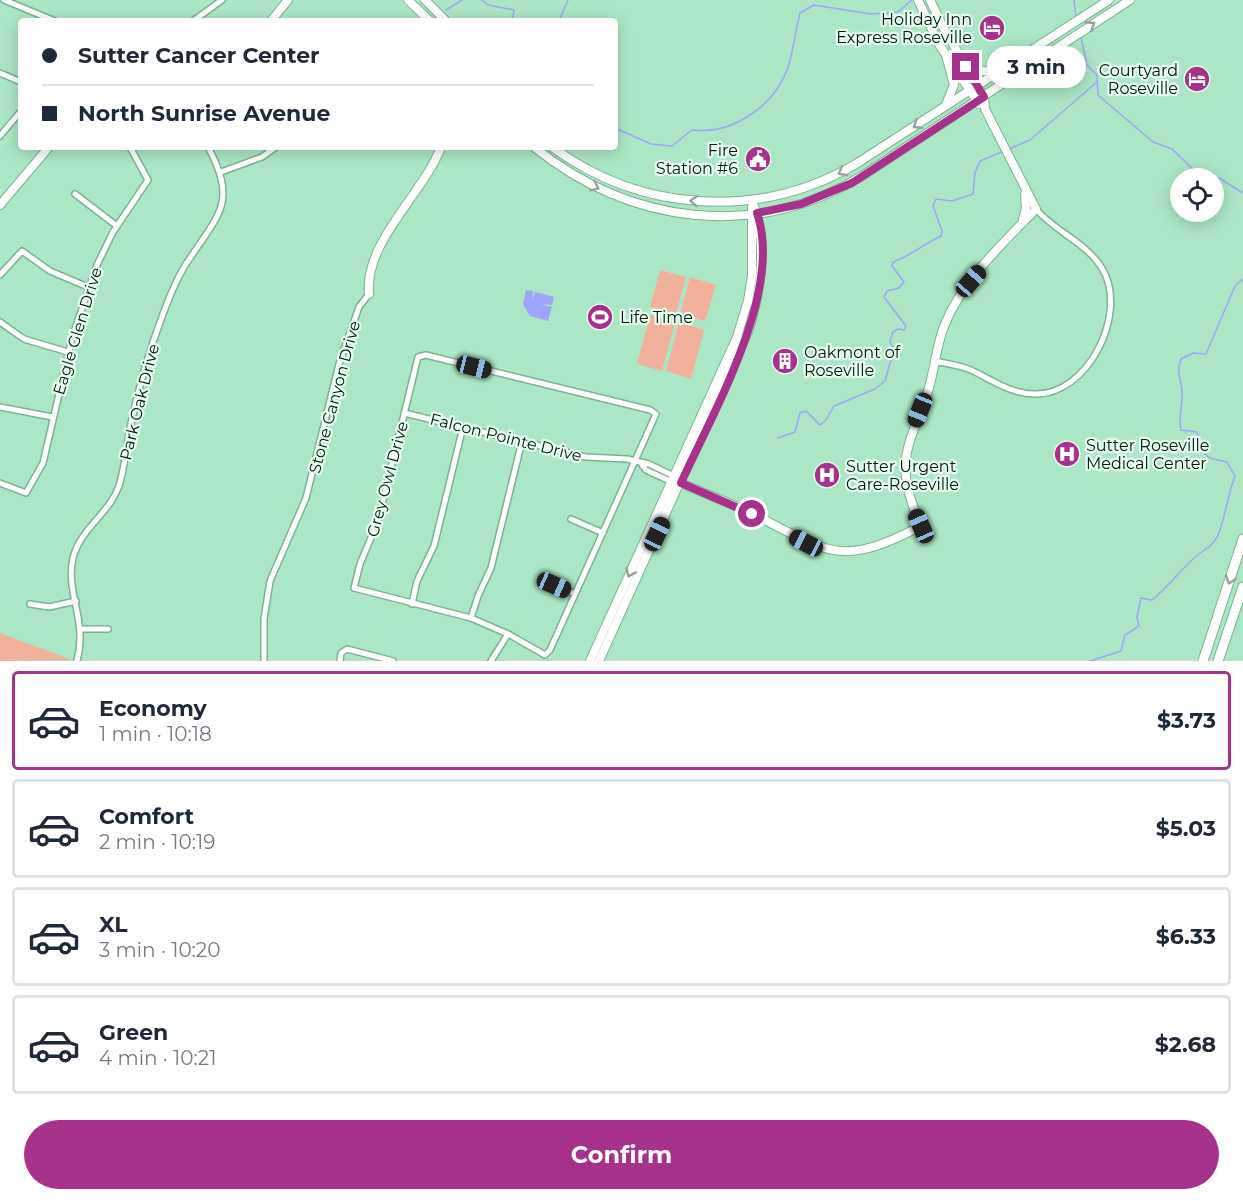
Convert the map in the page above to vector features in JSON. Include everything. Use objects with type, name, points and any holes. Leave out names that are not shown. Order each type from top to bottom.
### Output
[{"type":"highway","points":[[1203,661],[1243,539]]},
{"type":"highway","points":[[1218,661],[1243,586]]},
{"type":"main road","points":[[273,18],[288,0]]},
{"type":"main road","points":[[425,0],[443,18]]},
{"type":"main road","points":[[918,0],[945,55],[976,103],[985,109]]},
{"type":"main road","points":[[557,150],[597,176],[648,194],[704,202],[752,200],[786,194],[822,182],[885,146],[1109,0]]},
{"type":"main road","points":[[538,150],[578,178],[638,204],[687,215],[754,214],[801,204],[840,189],[976,103],[1130,0]]},
{"type":"main road","points":[[409,1],[427,18]]},
{"type":"main road","points":[[673,479],[824,549],[859,551],[894,540],[921,526],[907,493],[904,455],[929,387],[942,333],[953,307],[971,281],[1036,209],[985,109],[984,97],[957,52],[932,3]]},
{"type":"main road","points":[[957,52],[967,64],[981,71],[991,71],[1009,64]]},
{"type":"main road","points":[[937,112],[949,99],[954,87],[945,55]]},
{"type":"main road","points":[[840,189],[882,157],[886,152],[885,146]]},
{"type":"main road","points":[[0,206],[47,150]]},
{"type":"main road","name":"Stone Canyon Drive","points":[[369,294],[370,276],[380,250],[395,221],[427,177],[440,150]]},
{"type":"main road","points":[[1020,227],[1026,208],[1024,188]]},
{"type":"main road","points":[[590,661],[732,348],[746,309],[752,275],[754,214],[752,200]]},
{"type":"main road","points":[[599,661],[681,483],[752,320],[761,276],[760,223],[754,214]]},
{"type":"street","points":[[4,0],[48,18]]},
{"type":"street","points":[[197,18],[222,0]]},
{"type":"street","points":[[0,73],[18,81]]},
{"type":"street","points":[[0,136],[18,115]]},
{"type":"street","name":"Eagle Glen Drive","points":[[0,483],[26,493],[43,463],[68,352],[88,287],[117,226],[148,180],[132,150]]},
{"type":"street","name":"Park Oak Drive","points":[[77,661],[81,629],[71,584],[73,557],[80,542],[105,511],[119,485],[135,406],[151,347],[181,272],[220,214],[224,196],[221,172],[210,150]]},
{"type":"street","points":[[221,172],[262,157],[272,150]]},
{"type":"street","points":[[75,194],[117,226]]},
{"type":"street","points":[[935,361],[970,369],[1006,388],[1036,394],[1051,391],[1069,381],[1083,370],[1096,353],[1110,315],[1111,293],[1107,277],[1089,252],[1058,230],[1036,209]]},
{"type":"street","points":[[0,275],[22,251],[50,271],[88,287]]},
{"type":"street","name":"Stone Canyon Drive","points":[[264,661],[264,619],[270,581],[306,498],[339,364],[359,307],[369,294]]},
{"type":"street","points":[[0,322],[24,339],[68,352]]},
{"type":"street","name":"Grey Owl Drive","points":[[426,355],[654,411],[656,417],[635,462],[550,650],[545,655],[508,634],[471,618],[357,591],[353,585],[378,521],[418,357],[426,355]]},
{"type":"street","points":[[0,406],[52,417]]},
{"type":"street","name":"Falcon Pointe Drive","points":[[404,413],[586,457],[614,457],[635,462],[646,470],[658,472],[673,479]]},
{"type":"street","points":[[412,604],[417,581],[434,546],[463,427]]},
{"type":"street","points":[[471,618],[491,568],[522,441]]},
{"type":"street","points":[[571,519],[603,533]]},
{"type":"street","points":[[554,585],[574,594]]},
{"type":"street","points":[[30,604],[49,607],[76,601]]},
{"type":"street","points":[[81,629],[108,629]]},
{"type":"street","points":[[491,661],[498,654],[508,634]]},
{"type":"street","points":[[340,661],[343,650],[393,661]]},
{"type":"street","points":[[497,661],[498,654]]},
{"type":"shaded area","points":[[660,270],[686,277],[676,314],[650,307]]},
{"type":"shaded area","points":[[690,277],[716,285],[705,321],[680,314]]},
{"type":"shaded area","points":[[650,315],[675,323],[662,371],[637,364]]},
{"type":"shaded area","points":[[679,322],[704,330],[691,379],[666,371]]},
{"type":"shaded area","points":[[0,633],[72,660],[0,661]]},
{"type":"water","points":[[526,290],[533,291],[532,301],[535,292],[554,297],[552,305],[541,304],[552,307],[548,321],[530,316],[523,304]]},
{"type":"waterway","points":[[446,10],[462,0]]},
{"type":"waterway","points":[[482,0],[488,5],[514,10],[513,18]]},
{"type":"waterway","points":[[560,18],[568,0]]},
{"type":"waterway","points":[[618,129],[651,144],[672,146],[692,130],[722,128],[737,123],[762,105],[782,81],[790,60],[800,13],[814,5],[871,14],[898,12],[912,0]]},
{"type":"waterway","points":[[1074,0],[1076,18]]},
{"type":"waterway","points":[[1081,37],[1087,65],[1097,75],[1098,95],[1153,142],[1172,149],[1192,168]]},
{"type":"waterway","points":[[1009,149],[1030,140],[1097,82]]},
{"type":"waterway","points":[[778,438],[795,432],[800,413],[806,411],[820,425],[826,420],[834,406],[875,389],[885,381],[894,349],[890,342],[893,332],[898,329],[904,330],[906,326],[884,297],[887,291],[899,288],[904,282],[892,266],[893,262],[941,236],[942,231],[933,206],[936,199],[952,201],[973,194],[975,173],[980,161],[1004,151]]},
{"type":"waterway","points":[[1224,181],[1243,193]]},
{"type":"waterway","points":[[1090,661],[1121,651],[1125,635],[1139,626],[1137,617],[1141,598],[1152,600],[1218,536],[1235,476],[1227,462],[1210,458],[1193,444],[1199,436],[1197,432],[1181,430],[1182,391],[1179,368],[1181,359],[1193,353],[1206,354],[1235,286],[1243,279]]},
{"type":"place","name":"Holiday Inn Express Roseville","points":[[992,28]]},
{"type":"place","name":"Courtyard Roseville","points":[[1197,79]]},
{"type":"place","name":"Fire Station #6","points":[[758,159]]},
{"type":"place","name":"Life Time","points":[[600,317]]},
{"type":"place","name":"Oakmont of Roseville","points":[[785,361]]},
{"type":"place","name":"Sutter Roseville Medical Center","points":[[1067,454]]},
{"type":"place","name":"Sutter Urgent Care-Roseville","points":[[827,475]]},
{"type":"route","points":[[752,514],[681,483],[752,320],[761,276],[760,223],[757,213],[801,204],[852,183],[984,97],[966,67]]}]
